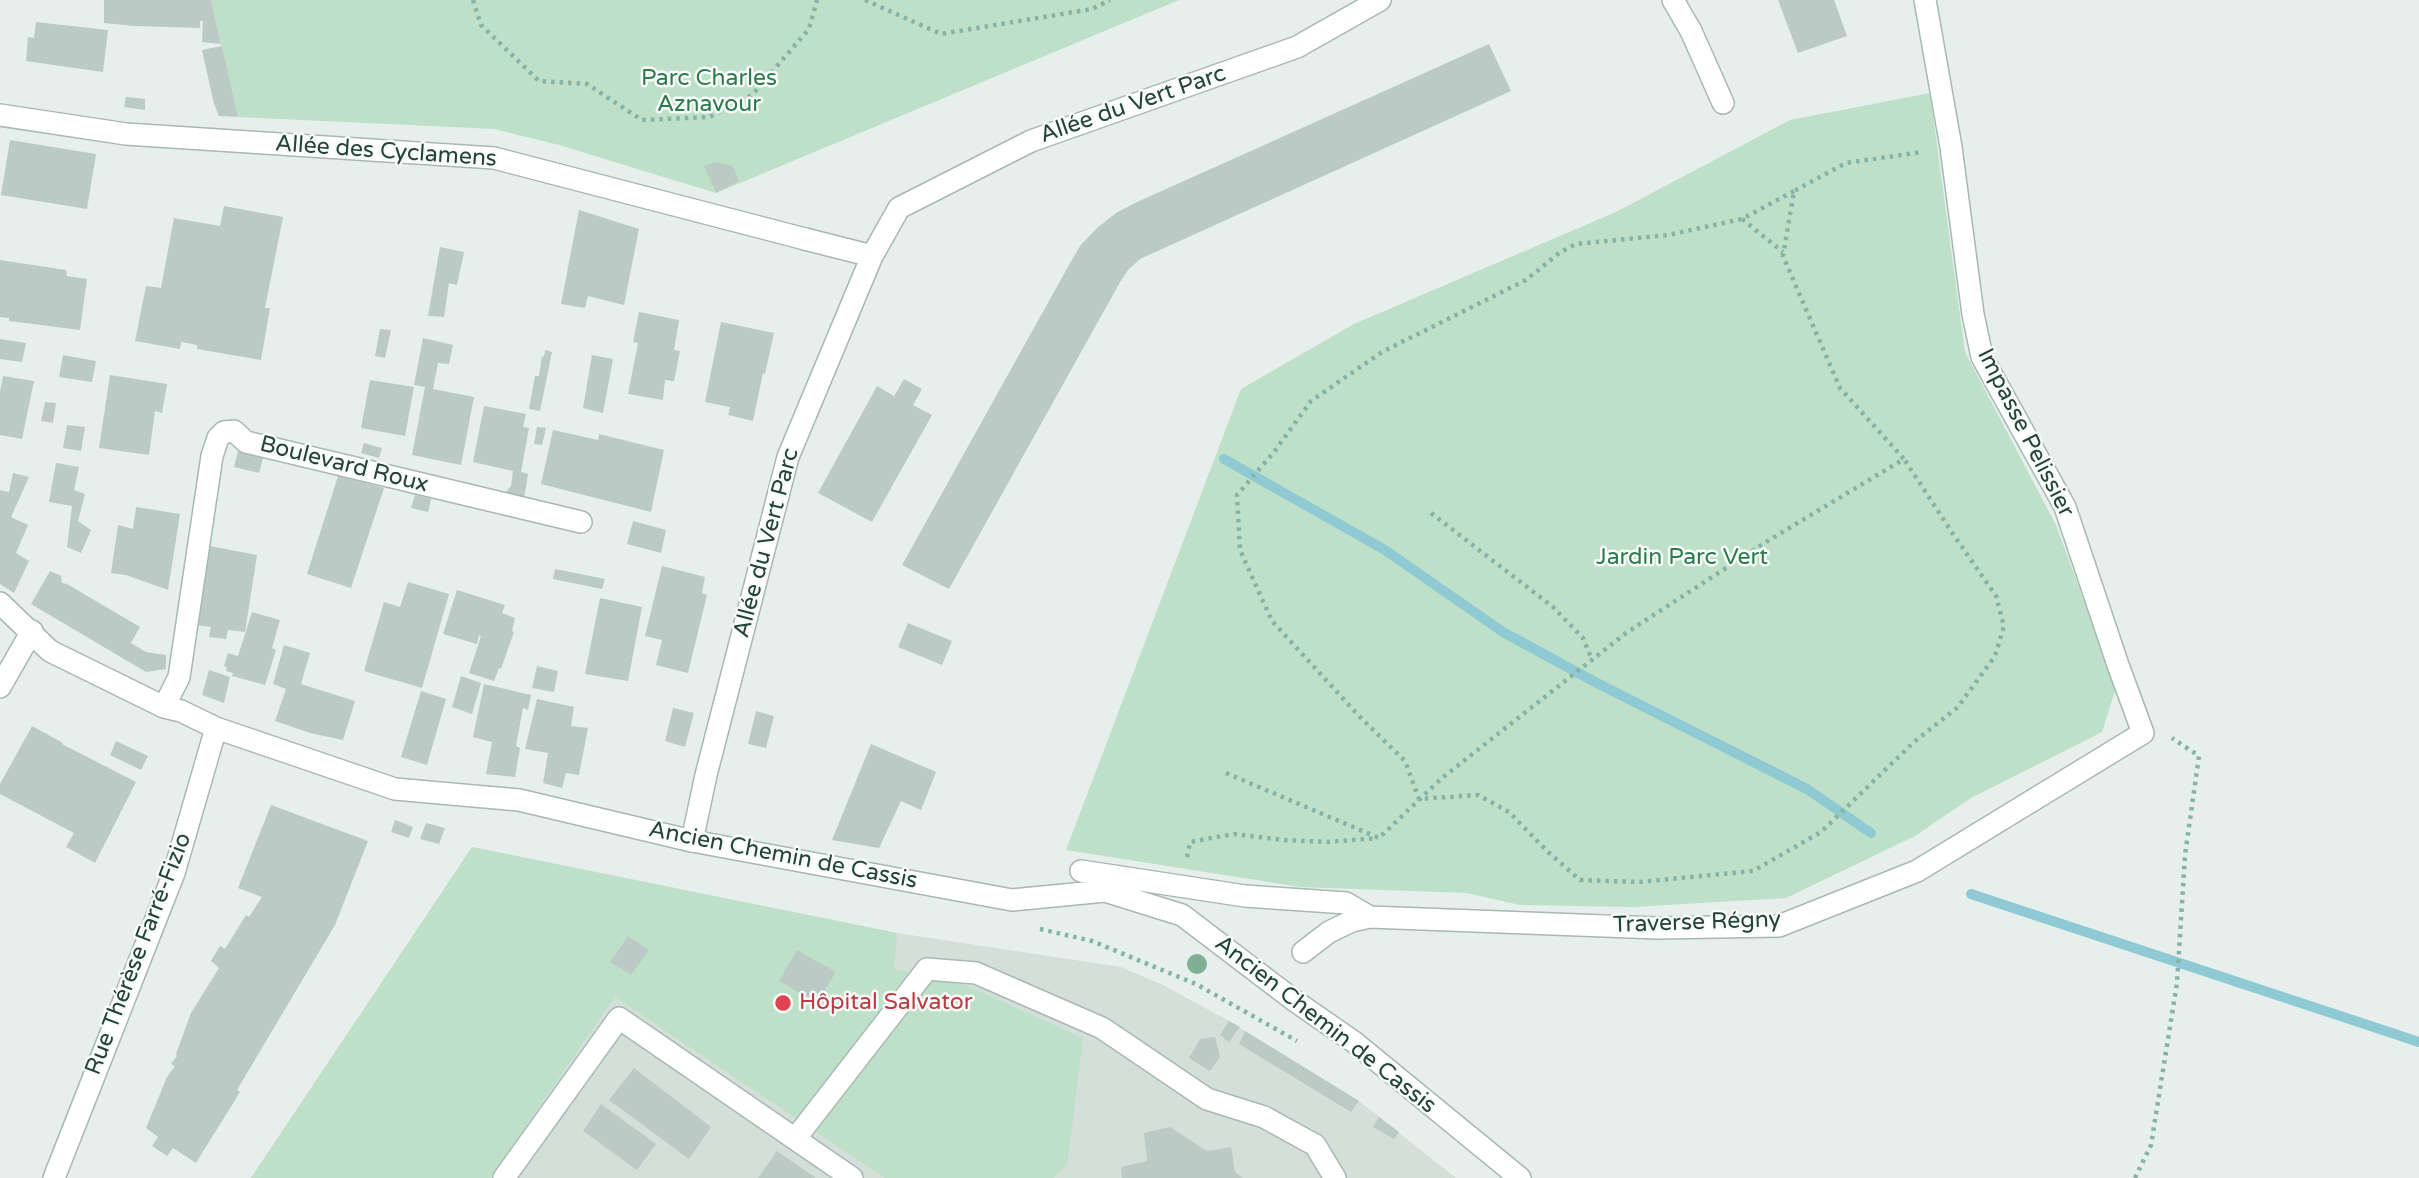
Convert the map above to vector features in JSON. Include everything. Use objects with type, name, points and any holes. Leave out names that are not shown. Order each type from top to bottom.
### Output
[{"type":"street","name":"Allée du Vert Parc","points":[[692,841],[706,775],[788,457],[872,256],[899,208],[1018,147],[1297,47],[1380,0]]},
{"type":"street","points":[[1672,0],[1691,31],[1723,103]]},
{"type":"street","name":"Impasse Pelissier","points":[[1925,0],[1951,148],[1973,314],[1982,357],[2065,508],[2143,733]]},
{"type":"street","name":"Allée des Cyclamens","points":[[0,115],[126,134],[494,158],[872,256]]},
{"type":"street","name":"Boulevard Roux","points":[[164,707],[179,677],[212,456],[218,438],[224,432],[234,431],[246,442],[581,522]]},
{"type":"street","name":"Ancien Chemin de Cassis","points":[[0,603],[32,631],[50,652],[164,707],[395,789],[519,800],[692,841],[1012,900],[1105,891],[1182,915],[1354,1042],[1520,1178]]},
{"type":"street","points":[[0,687],[32,631]]},
{"type":"street","name":"Rue Thérèse Farré-Fizio","points":[[54,1178],[174,873],[216,727]]},
{"type":"street","name":"Traverse Régny","points":[[1303,952],[1329,932],[1370,916],[1657,928],[1779,926],[1917,871],[2143,733]]},
{"type":"street","name":"Traverse Régny","points":[[1081,871],[1245,896],[1346,903],[1370,916]]},
{"type":"street","points":[[795,1139],[927,969],[976,973],[1102,1028],[1207,1099],[1264,1117],[1315,1145],[1335,1178]]},
{"type":"street","points":[[504,1178],[619,1018],[852,1178]]},
{"type":"path","points":[[473,0],[481,26],[538,81],[587,84],[642,120],[709,117],[752,95],[809,29],[817,0]]},
{"type":"path","points":[[865,0],[941,34],[1092,9],[1110,0]]},
{"type":"path","points":[[1419,799],[1405,761],[1359,716],[1272,621],[1240,550],[1237,495],[1274,452],[1311,401],[1382,352],[1526,280],[1559,253],[1576,244],[1668,235],[1742,219],[1846,163],[1951,148]]},
{"type":"path","points":[[1419,799],[1478,795],[1509,812],[1580,880],[1639,882],[1753,871],[1821,832],[1896,758],[1958,707],[1995,656],[2004,626],[1996,596],[1904,459],[1840,388],[1783,257],[1794,191]]},
{"type":"path","points":[[1742,219],[1784,253]]},
{"type":"path","points":[[1190,842],[1234,834],[1327,842],[1379,838],[1442,778],[1626,633],[1766,542],[1904,459]]},
{"type":"path","points":[[1431,513],[1553,607],[1583,638],[1592,660]]},
{"type":"path","points":[[2135,1178],[2151,1145],[2177,984],[2185,855],[2199,756],[2174,738],[2143,733]]},
{"type":"path","points":[[1226,773],[1379,838]]},
{"type":"path","points":[[1030,927],[1092,941],[1196,984],[1303,1045]]},
{"type":"shaded area","name":"Hôpital Salvator","points":[[472,847],[897,933],[1121,967],[1165,986],[1229,1021],[1359,1101],[1456,1178],[251,1178]]},
{"type":"green space","name":"Parc Charles Aznavour","points":[[211,0],[1179,0],[716,193],[559,145],[494,129],[238,117]]},
{"type":"green space","name":"Jardin Parc Vert","points":[[1930,93],[1965,352],[2056,525],[2116,688],[2102,732],[1971,798],[1915,836],[1786,898],[1633,907],[1520,905],[1466,893],[1300,887],[1066,850],[1241,389],[1354,324],[1616,212],[1790,120]]},
{"type":"green space","name":"Hôpital Salvator","points":[[472,847],[897,933],[894,969],[968,986],[1083,1038],[1068,1161],[1054,1178],[885,1178],[615,997],[490,1178],[251,1178]]},
{"type":"building","points":[[104,0],[211,0],[221,44],[202,42],[203,21],[200,21],[200,28],[104,23]]},
{"type":"building","points":[[1778,0],[1834,0],[1847,36],[1798,53]]},
{"type":"building","points":[[36,22],[108,30],[103,72],[26,61],[28,37],[34,38]]},
{"type":"building","points":[[1489,44],[1511,91],[1140,259],[1128,270],[1119,284],[949,589],[902,565],[1069,265],[1080,246],[1097,228],[1135,203]]},
{"type":"building","points":[[222,46],[238,117],[219,116],[214,104],[202,50]]},
{"type":"building","points":[[126,97],[145,99],[145,110],[124,107]]},
{"type":"building","points":[[10,140],[96,154],[87,209],[1,195]]},
{"type":"building","points":[[717,162],[733,166],[739,181],[716,193],[704,166]]},
{"type":"building","points":[[224,206],[283,217],[265,308],[270,308],[261,360],[197,349],[197,345],[181,342],[180,349],[135,341],[146,286],[161,288],[174,218],[220,226]]},
{"type":"building","points":[[579,210],[639,229],[624,305],[588,296],[585,308],[561,304]]},
{"type":"building","points":[[440,247],[464,252],[457,285],[449,283],[444,317],[428,316]]},
{"type":"building","points":[[0,260],[66,270],[67,276],[87,279],[80,330],[9,321],[9,318],[0,317]]},
{"type":"building","points":[[639,312],[679,320],[674,350],[680,351],[674,381],[665,380],[663,400],[628,394],[638,343],[633,342]]},
{"type":"building","points":[[721,322],[774,333],[753,421],[728,415],[730,407],[705,402]]},
{"type":"building","points":[[380,329],[391,330],[385,358],[375,356]]},
{"type":"building","points":[[423,338],[453,345],[449,364],[438,363],[433,389],[474,397],[461,465],[412,455],[425,387],[414,385]]},
{"type":"building","points":[[0,339],[26,343],[22,362],[0,359]]},
{"type":"building","points":[[545,350],[552,352],[540,411],[529,409],[535,376],[539,376]]},
{"type":"building","points":[[63,355],[96,361],[92,382],[59,377]]},
{"type":"building","points":[[592,355],[613,359],[603,413],[583,408]]},
{"type":"building","points":[[110,375],[167,384],[162,413],[155,411],[149,455],[99,448]]},
{"type":"building","points":[[3,376],[34,381],[22,439],[0,435],[0,392]]},
{"type":"building","points":[[904,379],[922,389],[913,405],[932,415],[872,522],[818,493],[877,386],[894,396]]},
{"type":"building","points":[[370,380],[414,387],[405,436],[361,428]]},
{"type":"building","points":[[45,402],[56,403],[53,423],[41,421]]},
{"type":"building","points":[[484,406],[526,414],[523,427],[529,428],[521,472],[528,474],[524,498],[505,493],[511,486],[513,471],[473,462]]},
{"type":"building","points":[[67,425],[85,427],[81,451],[63,448]]},
{"type":"building","points":[[537,427],[546,428],[542,445],[534,444]]},
{"type":"building","points":[[553,430],[598,440],[599,434],[664,450],[651,512],[541,484]]},
{"type":"building","points":[[364,443],[382,448],[379,458],[361,453]]},
{"type":"building","points":[[238,451],[263,458],[259,473],[234,467]]},
{"type":"building","points":[[56,463],[79,467],[74,490],[85,494],[78,521],[91,530],[81,553],[67,547],[72,506],[49,502]]},
{"type":"building","points":[[13,473],[29,477],[11,517],[28,525],[16,553],[29,561],[14,593],[0,584],[0,490],[9,492]]},
{"type":"building","points":[[338,476],[384,488],[351,588],[307,574]]},
{"type":"building","points":[[415,495],[431,499],[428,512],[411,508]]},
{"type":"building","points":[[136,507],[180,514],[168,590],[126,575],[111,573],[118,525],[133,529]]},
{"type":"building","points":[[633,521],[666,530],[661,553],[627,544]]},
{"type":"building","points":[[210,546],[257,555],[245,632],[228,630],[226,639],[209,637],[211,627],[196,625]]},
{"type":"building","points":[[662,566],[705,577],[702,593],[707,595],[688,673],[656,665],[662,640],[645,636]]},
{"type":"building","points":[[555,569],[605,579],[602,589],[553,579]]},
{"type":"building","points":[[50,571],[61,576],[62,583],[140,627],[131,643],[146,652],[166,655],[166,669],[146,672],[31,604]]},
{"type":"building","points":[[408,582],[449,594],[422,688],[364,671],[384,602],[400,607]]},
{"type":"building","points":[[457,590],[505,605],[502,613],[515,618],[514,632],[494,681],[469,673],[481,636],[479,635],[477,644],[443,634]]},
{"type":"building","points":[[600,598],[642,607],[628,681],[585,674]]},
{"type":"building","points":[[252,612],[280,620],[272,648],[276,650],[265,685],[232,676],[233,673],[226,671],[227,667],[224,666],[228,653],[238,656]]},
{"type":"building","points":[[908,623],[952,641],[942,665],[898,647]]},
{"type":"building","points":[[284,645],[310,653],[301,684],[355,701],[343,740],[310,733],[275,721],[286,689],[273,684]]},
{"type":"building","points":[[537,666],[558,671],[554,692],[532,688]]},
{"type":"building","points":[[209,670],[230,677],[224,703],[202,695]]},
{"type":"building","points":[[461,676],[481,683],[472,714],[452,707]]},
{"type":"building","points":[[484,684],[531,695],[528,710],[523,708],[516,746],[520,748],[515,777],[486,774],[492,742],[473,737]]},
{"type":"building","points":[[421,691],[446,699],[427,765],[401,757]]},
{"type":"building","points":[[537,699],[574,707],[571,726],[588,728],[579,775],[566,773],[562,788],[543,783],[548,753],[525,749]]},
{"type":"building","points":[[673,708],[694,713],[685,747],[665,741]]},
{"type":"building","points":[[756,711],[774,716],[766,748],[748,744]]},
{"type":"building","points":[[32,726],[136,782],[95,863],[66,847],[74,833],[0,794],[0,784]]},
{"type":"building","points":[[116,741],[148,756],[141,770],[110,755]]},
{"type":"building","points":[[871,744],[936,772],[921,810],[901,801],[879,848],[832,840]]},
{"type":"building","points":[[271,805],[368,841],[335,925],[237,1090],[240,1092],[196,1163],[173,1148],[167,1156],[152,1146],[158,1137],[146,1128],[167,1077],[175,1066],[171,1064],[177,1056],[191,1013],[219,968],[211,961],[220,946],[225,949],[246,915],[249,917],[262,897],[238,888]]},
{"type":"building","points":[[395,820],[413,827],[409,838],[391,832]]},
{"type":"building","points":[[426,823],[445,828],[439,844],[420,839]]},
{"type":"building","points":[[628,936],[649,950],[631,975],[610,962]]},
{"type":"building","points":[[797,950],[836,972],[817,1003],[779,981]]},
{"type":"building","points":[[1229,1021],[1240,1027],[1229,1042],[1220,1035]]},
{"type":"building","points":[[1245,1031],[1359,1101],[1351,1112],[1239,1044]]},
{"type":"building","points":[[1215,1037],[1220,1057],[1210,1071],[1189,1058],[1200,1039]]},
{"type":"building","points":[[634,1068],[711,1127],[689,1159],[609,1100]]},
{"type":"building","points":[[601,1104],[656,1144],[637,1170],[583,1131]]},
{"type":"building","points":[[1379,1117],[1399,1132],[1394,1139],[1373,1127]]},
{"type":"building","points":[[1170,1127],[1207,1151],[1231,1147],[1235,1172],[1243,1178],[1122,1178],[1121,1167],[1147,1161],[1144,1133]]},
{"type":"building","points":[[777,1151],[816,1178],[758,1178]]},
{"type":"waterway","points":[[1224,459],[1385,550],[1503,632],[1593,681],[1807,789],[1871,833]]},
{"type":"waterway","points":[[1971,894],[2419,1042]]},
{"type":"place","name":"Hôpital Salvator","points":[[783,1003]]}]
